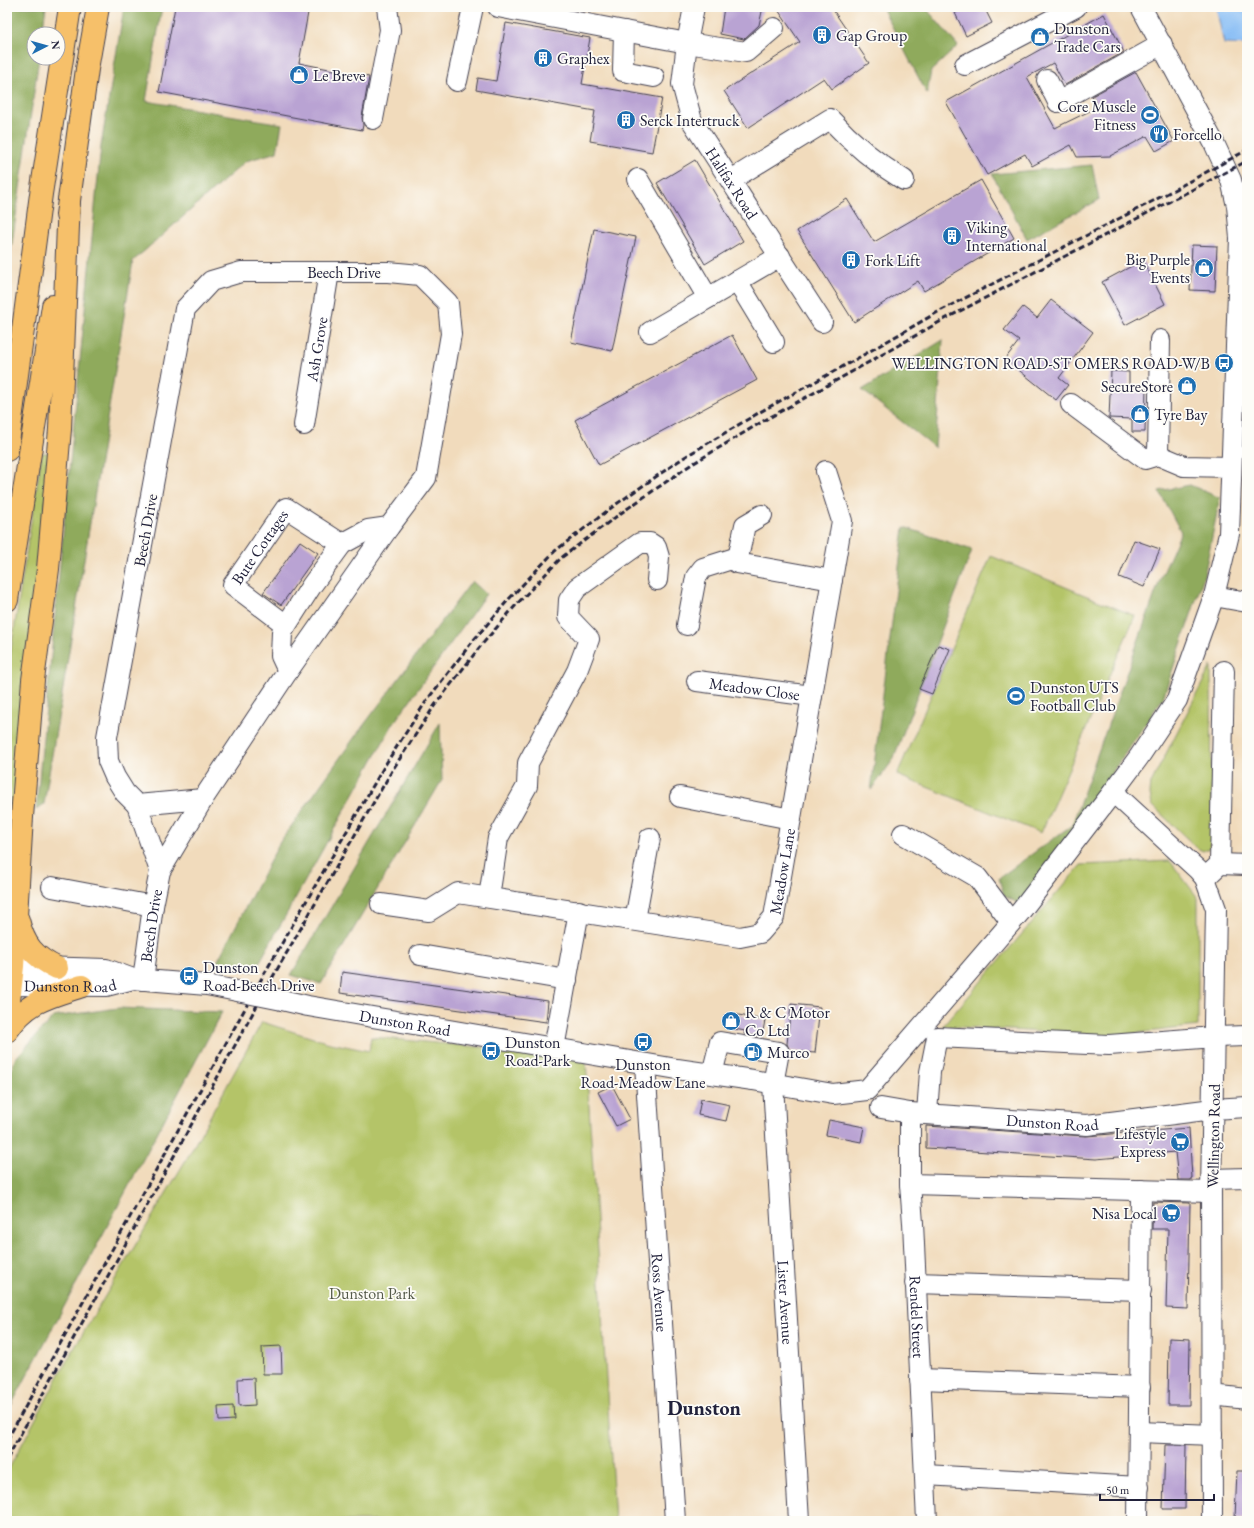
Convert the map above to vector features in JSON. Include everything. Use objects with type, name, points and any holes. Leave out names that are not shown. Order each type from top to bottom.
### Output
[{"type":"highway","points":[[7,450],[41,194],[70,7]]},
{"type":"highway","points":[[7,600],[69,200],[87,69],[98,7]]},
{"type":"highway","points":[[7,360],[41,194]]},
{"type":"highway","points":[[7,1019],[33,680],[48,569],[60,429],[69,200]]},
{"type":"highway","points":[[16,911],[22,934],[29,948],[41,959],[57,968]]},
{"type":"highway","points":[[7,1031],[20,1014],[32,1005],[46,998],[82,986]]},
{"type":"street","points":[[373,119],[390,30],[387,7]]},
{"type":"street","points":[[457,81],[473,7]]},
{"type":"street","points":[[498,7],[687,43],[746,52],[774,28]]},
{"type":"street","name":"Halifax Road","points":[[694,7],[687,43],[682,84],[692,121],[822,322]]},
{"type":"street","points":[[965,65],[1076,7]]},
{"type":"street","name":"Dunston Road","points":[[10,976],[57,968],[106,969],[138,979],[208,985],[308,1006],[646,1064],[833,1094],[867,1090],[1011,922],[1114,792],[1139,757],[1178,700],[1214,596],[1229,534],[1240,238],[1238,206],[1231,180],[1219,153],[1141,7]]},
{"type":"street","points":[[624,31],[623,71],[654,77]]},
{"type":"street","points":[[1047,80],[1058,102],[1162,44]]},
{"type":"street","points":[[731,180],[830,119],[845,136],[880,166],[904,180]]},
{"type":"street","points":[[638,179],[708,298]]},
{"type":"street","points":[[650,332],[780,256]]},
{"type":"street","name":"Beech Drive","points":[[138,979],[160,870],[203,799],[288,671],[426,478],[451,334],[448,303],[420,275],[388,272],[241,272],[211,281],[186,309],[107,737],[108,761],[115,778],[125,793],[137,805],[160,870]]},
{"type":"street","name":"Ash Grove","points":[[304,425],[329,272]]},
{"type":"street","points":[[737,281],[774,342]]},
{"type":"street","points":[[1158,455],[1160,340]]},
{"type":"street","points":[[1071,404],[1145,459],[1158,455],[1184,466],[1231,467]]},
{"type":"street","name":"Meadow Lane","points":[[381,904],[429,911],[458,893],[740,937],[760,933],[774,918],[842,521],[826,471]]},
{"type":"street","name":"Bute Cottages","points":[[286,625],[233,585],[286,508],[342,544]]},
{"type":"street","points":[[762,515],[745,525],[737,564],[832,580]]},
{"type":"street","points":[[288,671],[281,656],[282,632],[312,585],[342,544],[368,530],[390,527]]},
{"type":"street","points":[[489,897],[498,838],[527,786],[528,763],[578,671],[589,639],[568,618],[569,600],[577,588],[640,543],[650,543],[656,547],[659,557],[657,580]]},
{"type":"street","points":[[687,625],[696,577],[703,568],[738,558]]},
{"type":"street","points":[[1214,596],[1247,602]]},
{"type":"street","points":[[1220,864],[1224,671]]},
{"type":"street","name":"Meadow Close","points":[[698,681],[812,696]]},
{"type":"street","name":"Wellington Road","points":[[1114,792],[1205,878],[1216,909],[1212,1186],[1212,1521]]},
{"type":"street","points":[[680,797],[791,818]]},
{"type":"street","points":[[137,805],[203,799]]},
{"type":"street","points":[[903,834],[978,877],[1011,922]]},
{"type":"street","points":[[635,920],[650,838]]},
{"type":"street","points":[[1205,878],[1220,864],[1247,865]]},
{"type":"street","points":[[52,887],[153,906]]},
{"type":"street","points":[[554,1048],[579,911]]},
{"type":"street","points":[[420,955],[567,980]]},
{"type":"street","name":"Dunston Road","points":[[10,976],[82,986],[106,986],[138,979]]},
{"type":"street","points":[[1215,1036],[1247,1036]]},
{"type":"street","name":"Rendel Street","points":[[927,1521],[910,1184],[918,1113],[930,1072],[937,1037],[1109,1045],[1215,1036]]},
{"type":"street","name":"Lister Avenue","points":[[712,1074],[720,1042],[780,1052],[773,1084],[799,1521]]},
{"type":"street","name":"Ross Avenue","points":[[646,1064],[675,1521]]},
{"type":"street","name":"Dunston Road","points":[[881,1108],[918,1113],[1087,1125],[1213,1109],[1247,1107]]},
{"type":"street","points":[[910,1184],[1141,1190],[1212,1186],[1247,1178]]},
{"type":"street","points":[[1138,1521],[1141,1190]]},
{"type":"street","points":[[915,1283],[1141,1290]]},
{"type":"street","points":[[920,1379],[1140,1388]]},
{"type":"street","points":[[1212,1396],[1247,1399]]},
{"type":"street","points":[[1140,1432],[1212,1436]]},
{"type":"street","points":[[925,1475],[1139,1487]]},
{"type":"green space","points":[[7,7],[46,7],[43,26],[26,26],[26,66],[38,66],[7,277]]},
{"type":"green space","points":[[124,7],[162,7],[146,101],[282,124],[277,152],[246,161],[133,261],[44,804],[36,810],[101,146]]},
{"type":"green space","points":[[882,7],[925,7],[958,46],[931,71],[927,94]]},
{"type":"green space","points":[[1092,165],[1099,200],[1027,239],[992,174]]},
{"type":"green space","points":[[943,340],[935,448],[862,390]]},
{"type":"green space","points":[[42,453],[50,453],[7,922],[7,675]]},
{"type":"green space","points":[[1190,485],[1220,498],[1204,576],[1163,698],[1098,793],[1079,830],[1020,904],[1004,896],[999,878],[1072,825],[1160,580],[1181,532],[1159,491]]},
{"type":"green space","points":[[904,527],[972,550],[893,760],[871,790]]},
{"type":"green space","name":"Dunston UTS Football Club","points":[[991,556],[1135,616],[1041,833],[897,775]]},
{"type":"green space","points":[[472,581],[486,594],[393,724],[254,972],[217,962],[280,842],[354,738]]},
{"type":"green space","points":[[1211,666],[1212,841],[1209,848],[1203,851],[1197,848],[1152,805],[1150,794],[1151,783]]},
{"type":"green space","points":[[440,723],[442,780],[321,984],[291,975]]},
{"type":"green space","points":[[1170,861],[1198,898],[1198,1026],[1112,1036],[943,1026],[1081,865]]},
{"type":"green space","points":[[118,1008],[222,1012],[7,1413],[7,1082],[15,1059],[53,1017]]},
{"type":"green space","name":"Dunston Park","points":[[262,1022],[326,1042],[369,1051],[371,1037],[544,1053],[586,1059],[615,1521],[7,1521],[7,1472],[69,1357],[190,1153]]},
{"type":"water","points":[[1216,7],[1247,7],[1247,45],[1224,44]]},
{"type":"building","points":[[175,7],[309,7],[299,63],[369,77],[362,117],[362,130],[159,92]]},
{"type":"building","points":[[724,7],[763,7],[759,25],[744,39],[720,34]]},
{"type":"building","points":[[776,7],[831,7],[869,63],[832,89],[824,78],[748,128],[724,91],[800,42]]},
{"type":"building","points":[[967,7],[984,7],[992,23],[966,36],[955,13]]},
{"type":"building","points":[[1104,14],[1124,52],[1065,85],[1053,63],[1027,77],[1055,128],[1098,107],[1092,96],[1136,72],[1174,141],[1156,151],[1147,136],[1110,156],[1077,157],[1071,145],[1032,166],[1025,154],[987,175],[946,102]]},
{"type":"building","name":"Graphex","points":[[506,23],[590,38],[582,84],[662,98],[652,152],[590,141],[595,111],[476,90],[478,78],[496,81]]},
{"type":"building","points":[[695,160],[743,241],[705,264],[657,183]]},
{"type":"building","points":[[981,180],[1014,238],[924,291],[918,281],[854,322],[797,231],[847,199],[874,242]]},
{"type":"building","points":[[594,229],[636,237],[612,351],[571,342]]},
{"type":"building","name":"Big Purple Events","points":[[1192,245],[1217,246],[1215,291],[1190,290]]},
{"type":"building","points":[[1143,260],[1165,304],[1125,325],[1102,282]]},
{"type":"building","points":[[1051,300],[1093,332],[1059,378],[1068,385],[1056,400],[1005,359],[1019,341],[1004,330],[1023,307],[1037,318]]},
{"type":"building","points":[[732,335],[757,380],[599,465],[575,420]]},
{"type":"building","points":[[1111,371],[1129,372],[1129,387],[1146,387],[1145,432],[1132,432],[1132,419],[1109,418]]},
{"type":"building","points":[[1134,540],[1160,549],[1144,587],[1119,577]]},
{"type":"building","points":[[300,541],[318,553],[281,605],[263,593]]},
{"type":"building","points":[[938,645],[950,649],[932,694],[919,689]]},
{"type":"building","points":[[342,972],[548,1001],[546,1022],[340,993]]},
{"type":"building","points":[[791,1004],[820,1007],[815,1053],[790,1051],[787,1044]]},
{"type":"building","points":[[728,1013],[765,1020],[762,1037],[744,1034],[745,1031],[725,1027]]},
{"type":"building","points":[[612,1085],[630,1119],[616,1126],[598,1092]]},
{"type":"building","points":[[701,1099],[730,1105],[726,1121],[698,1115]]},
{"type":"building","points":[[829,1120],[864,1127],[861,1142],[826,1135]]},
{"type":"building","points":[[926,1126],[1086,1136],[1189,1128],[1192,1178],[1191,1180],[1178,1180],[1175,1152],[1096,1159],[926,1148]]},
{"type":"building","points":[[1153,1202],[1190,1203],[1188,1309],[1166,1308],[1168,1229],[1152,1229]]},
{"type":"building","points":[[1169,1338],[1190,1339],[1189,1405],[1168,1405]]},
{"type":"building","points":[[281,1346],[282,1374],[263,1374],[262,1347]]},
{"type":"building","points":[[254,1378],[255,1405],[239,1406],[238,1379]]},
{"type":"building","points":[[233,1406],[234,1420],[219,1421],[218,1407]]},
{"type":"building","points":[[1165,1445],[1186,1445],[1185,1509],[1163,1509]]},
{"type":"building","points":[[1237,1471],[1247,1471],[1247,1519],[1235,1518]]},
{"type":"railway","points":[[7,1440],[263,976],[385,765],[427,700],[472,642],[509,599],[555,551],[615,505],[683,458],[760,412],[938,312],[1155,200],[1247,150]]},
{"type":"railway","points":[[7,1459],[271,980],[393,769],[435,705],[479,648],[516,605],[561,558],[621,513],[689,466],[765,420],[943,320],[1247,161]]},
{"type":"place","name":"Gap Group","points":[[822,35]]},
{"type":"place","name":"Dunston Trade Cars","points":[[1040,37]]},
{"type":"place","name":"Graphex","points":[[543,58]]},
{"type":"place","name":"Le Breve","points":[[299,75]]},
{"type":"place","name":"Core Muscle Fitness","points":[[1150,115]]},
{"type":"place","name":"Serck Intertruck","points":[[626,120]]},
{"type":"place","name":"Forcello","points":[[1159,134]]},
{"type":"place","name":"Viking International","points":[[952,236]]},
{"type":"place","name":"Fork Lift","points":[[851,260]]},
{"type":"place","name":"Big Purple Events","points":[[1204,268]]},
{"type":"place","name":"WELLINGTON ROAD-ST OMERS ROAD-W/B","points":[[1224,363]]},
{"type":"place","name":"SecureStore","points":[[1187,386]]},
{"type":"place","name":"Tyre Bay","points":[[1140,414]]},
{"type":"place","name":"Dunston UTS Football Club","points":[[1016,696]]},
{"type":"place","name":"Dunston Road-Beech Drive","points":[[189,976]]},
{"type":"place","name":"R & C Motor Co Ltd","points":[[731,1021]]},
{"type":"place","name":"Dunston Road-Meadow Lane","points":[[643,1042]]},
{"type":"place","name":"Dunston Road-Park","points":[[491,1051]]},
{"type":"place","name":"Murco","points":[[753,1052]]},
{"type":"place","name":"Lifestyle Express","points":[[1180,1142]]},
{"type":"place","name":"Nisa Local","points":[[1171,1213]]},
{"type":"district","name":"Dunston","points":[[704,1408]]}]
